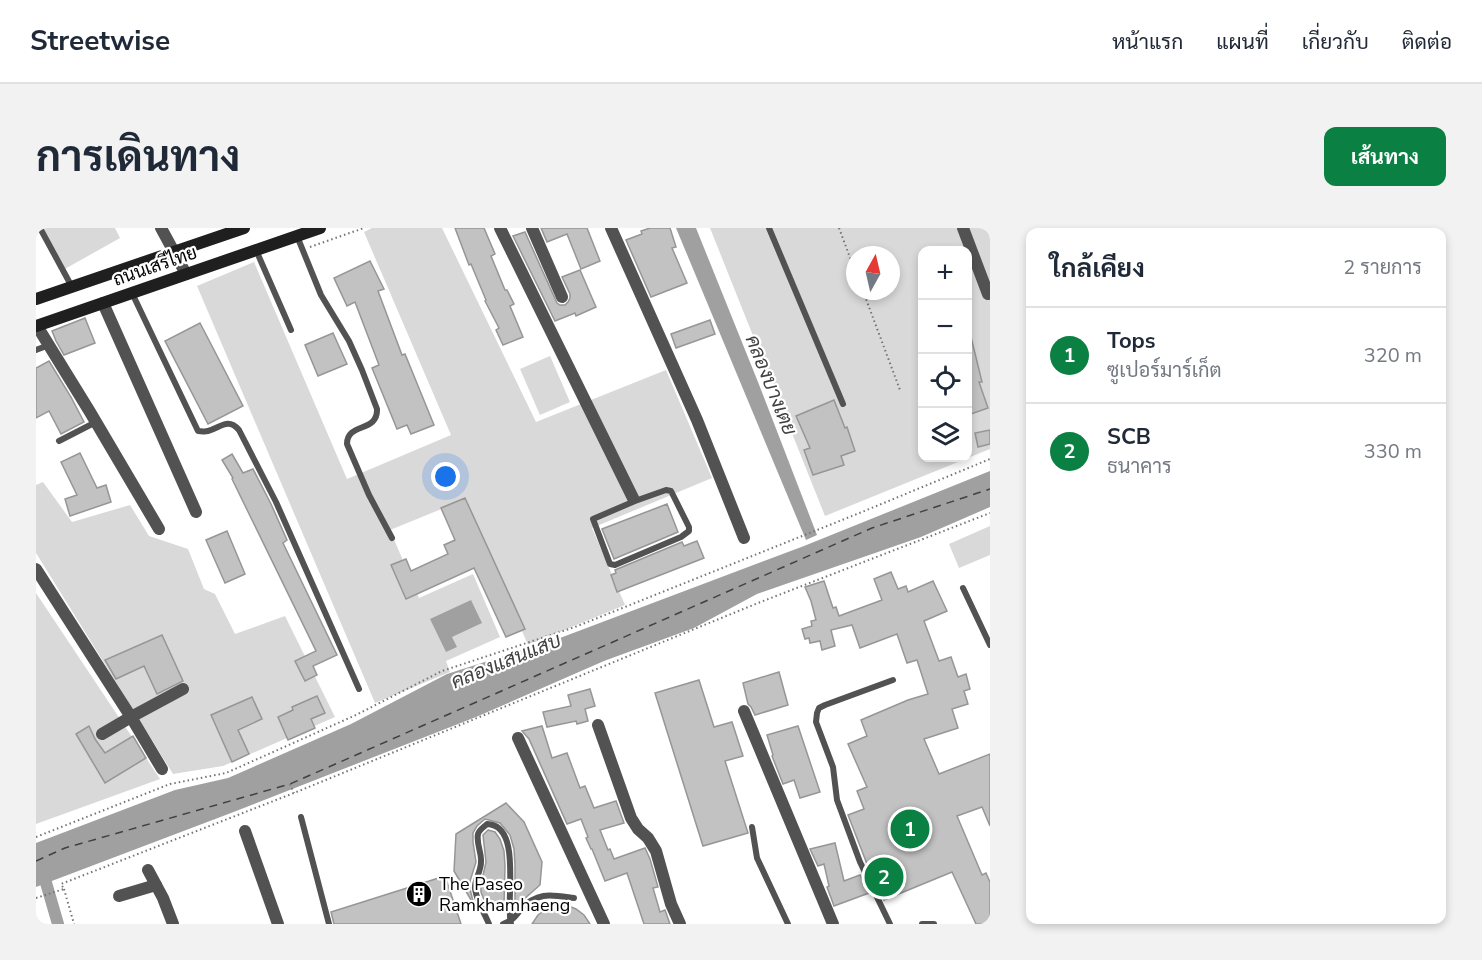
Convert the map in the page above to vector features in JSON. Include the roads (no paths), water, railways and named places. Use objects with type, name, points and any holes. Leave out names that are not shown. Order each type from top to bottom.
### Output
[{"type":"main road","name":"ถนนเสรีไทย","points":[[36,299],[244,228]]},
{"type":"main road","name":"ถนนเสรีไทย","points":[[36,326],[320,228]]},
{"type":"street","points":[[160,228],[186,274]]},
{"type":"street","points":[[500,228],[634,499]]},
{"type":"street","points":[[532,228],[562,297]]},
{"type":"street","points":[[611,228],[697,420],[744,538]]},
{"type":"street","points":[[963,228],[988,294]]},
{"type":"street","points":[[103,303],[196,513]]},
{"type":"street","points":[[36,326],[159,529]]},
{"type":"street","points":[[36,569],[162,769]]},
{"type":"street","points":[[102,734],[183,689]]},
{"type":"street","points":[[744,711],[833,924]]},
{"type":"street","points":[[598,725],[631,818],[656,851],[671,904],[680,924]]},
{"type":"street","points":[[518,738],[604,924]]},
{"type":"street","points":[[245,831],[278,924]]},
{"type":"street","points":[[148,870],[173,924]]},
{"type":"street","points":[[119,896],[156,885]]},
{"type":"lane","points":[[40,228],[72,287]]},
{"type":"lane","points":[[769,228],[843,404]]},
{"type":"lane","points":[[297,236],[321,295],[353,351],[378,412],[376,419],[351,433],[347,438],[347,444],[369,495],[392,538]]},
{"type":"lane","points":[[256,250],[291,330]]},
{"type":"lane","points":[[132,293],[198,431],[229,424],[235,425],[239,430],[276,502],[359,689]]},
{"type":"lane","points":[[36,350],[49,345]]},
{"type":"lane","points":[[59,441],[96,422]]},
{"type":"lane","points":[[666,490],[671,491],[689,531],[681,537],[612,565],[593,519],[634,499],[666,490]]},
{"type":"lane","points":[[963,588],[990,645]]},
{"type":"lane","points":[[890,924],[860,862],[837,800],[833,767],[816,718],[819,708],[825,705],[894,680]]},
{"type":"lane","points":[[301,817],[329,924]]},
{"type":"lane","points":[[489,924],[477,900],[474,884],[482,859],[478,834],[487,824],[496,825],[502,830],[506,839],[511,868],[508,923]]},
{"type":"lane","points":[[752,828],[758,858],[788,924]]},
{"type":"lane","points":[[508,923],[529,901],[537,897],[552,895],[574,898]]},
{"type":"lane","points":[[922,924],[934,924]]},
{"type":"water","points":[[676,228],[696,228],[817,535],[806,540]]},
{"type":"water","name":"คลองแสนแสบ","points":[[990,471],[990,507],[921,537],[757,594],[694,628],[604,661],[476,717],[36,887],[36,843],[175,790],[228,778],[351,724],[447,674],[560,638],[804,546]]},
{"type":"water","points":[[471,600],[482,623],[452,637],[457,647],[446,652],[430,619]]},
{"type":"waterway","points":[[42,869],[58,924]]},
{"type":"place","name":"Tops","points":[[910,829]]},
{"type":"place","name":"SCB","points":[[884,877]]},
{"type":"place","name":"The Paseo Ramkhamhaeng","points":[[419,894]]},
{"type":"water label","name":"คลองบางเตย","points":[[771,385]]}]
